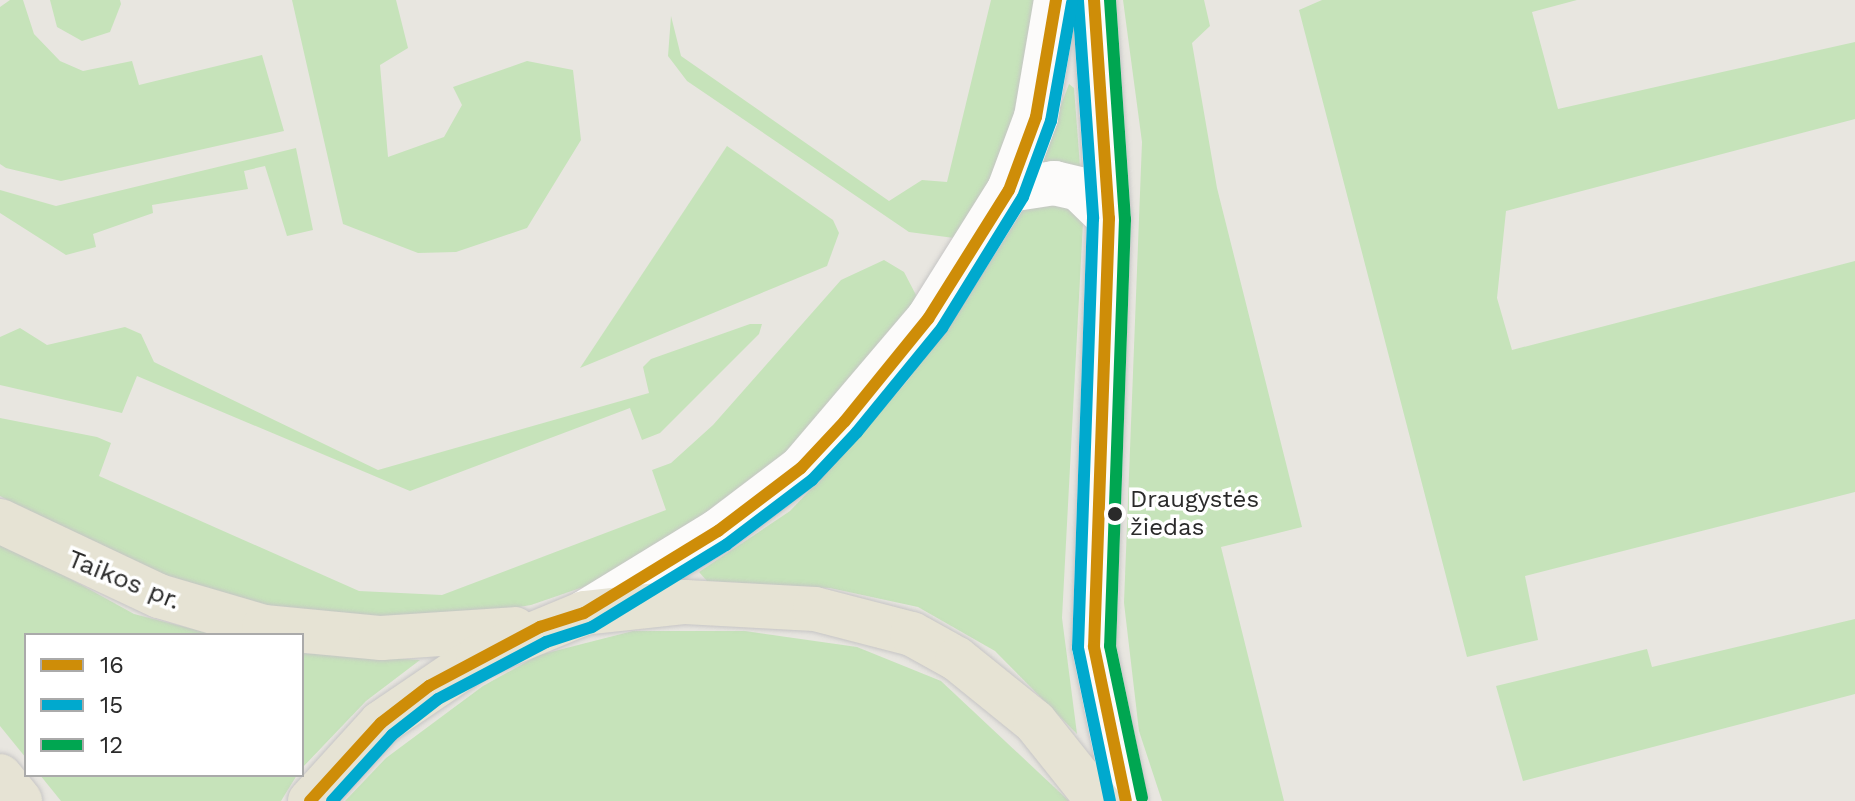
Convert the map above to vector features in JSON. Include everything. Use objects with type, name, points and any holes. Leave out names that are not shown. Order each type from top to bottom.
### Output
[{"type":"main road","points":[[310,801],[344,759],[417,696],[540,627],[584,613],[718,531],[801,468],[928,319],[1009,190],[1036,117],[1056,0]]},
{"type":"main road","points":[[1094,0],[1109,218],[1094,647],[1126,801]]},
{"type":"main road","points":[[1009,190],[1054,183],[1079,189],[1109,218]]},
{"type":"main road","name":"Taikos pr.","points":[[0,521],[159,596],[264,627],[381,638],[540,627]]},
{"type":"main road","points":[[584,613],[750,603],[815,609],[912,634],[957,659],[1035,722],[1098,801]]},
{"type":"main road","points":[[0,776],[20,801]]},
{"type":"green space","points":[[10,0],[23,0],[34,34],[60,61],[83,71],[132,61],[139,85],[262,55],[284,131],[61,181],[6,168],[0,164],[0,7]]},
{"type":"green space","points":[[50,0],[120,0],[121,4],[110,32],[82,41],[57,27]]},
{"type":"green space","points":[[292,0],[396,0],[408,48],[380,65],[388,157],[444,137],[462,105],[453,87],[527,61],[573,70],[581,140],[527,228],[456,252],[418,253],[343,224]]},
{"type":"green space","points":[[991,0],[1037,0],[1027,80],[996,175],[954,238],[909,232],[687,81],[668,56],[671,16],[681,56],[889,201],[922,180],[947,182]]},
{"type":"green space","points":[[1123,0],[1204,0],[1210,26],[1192,43],[1217,188],[1302,527],[1221,547],[1284,801],[1162,801],[1139,731],[1124,603],[1142,142]]},
{"type":"green space","points":[[1322,0],[1577,0],[1532,12],[1558,109],[1855,42],[1855,119],[1506,211],[1497,298],[1512,350],[1855,261],[1855,492],[1525,576],[1538,640],[1467,657],[1299,10]]},
{"type":"green space","points":[[1069,84],[1074,88],[1081,179],[1036,171]]},
{"type":"green space","points":[[727,146],[833,220],[839,233],[827,266],[580,368]]},
{"type":"green space","points":[[296,148],[313,230],[287,236],[265,166],[244,171],[248,189],[152,205],[153,213],[93,234],[96,247],[66,255],[0,213],[0,190],[56,206]]},
{"type":"green space","points":[[1030,199],[1070,200],[1083,222],[1062,618],[1077,734],[995,651],[918,607],[830,588],[707,581],[699,572],[790,511],[848,450],[909,379]]},
{"type":"green space","points":[[884,260],[904,272],[916,295],[914,307],[789,453],[722,506],[589,585],[531,605],[421,623],[277,613],[135,568],[0,496],[0,418],[97,437],[111,443],[99,476],[359,591],[442,595],[666,510],[652,470],[671,463],[713,425],[841,280]]},
{"type":"green space","points":[[750,324],[762,324],[759,334],[660,433],[642,440],[630,408],[410,491],[137,376],[122,413],[0,385],[0,337],[20,328],[47,345],[125,327],[141,334],[154,362],[378,470],[649,393],[643,367],[651,359]]},
{"type":"green space","points":[[0,540],[134,614],[208,633],[24,633],[24,756],[0,726]]},
{"type":"green space","points":[[1855,619],[1855,694],[1523,781],[1496,686],[1647,649],[1652,667]]},
{"type":"green space","points":[[633,631],[745,631],[857,647],[941,681],[1069,801],[345,801],[386,758],[483,686],[539,655]]},
{"type":"green space","points":[[304,653],[420,660],[366,701],[304,766]]},
{"type":"green space","points":[[42,777],[296,777],[281,801],[61,801]]},
{"type":"transit line","name":"16","points":[[310,801],[381,723],[429,686],[540,627],[584,613],[718,531],[801,468],[845,421],[928,319],[1009,190],[1036,117],[1056,0]]},
{"type":"transit line","name":"16","points":[[1094,0],[1109,218],[1094,647],[1126,801]]},
{"type":"transit line","name":"12","points":[[1110,0],[1125,219],[1110,646],[1142,798]]},
{"type":"transit line","name":"15","points":[[1078,1],[1093,218],[1078,648],[1110,801]]},
{"type":"transit line","name":"15","points":[[332,801],[392,735],[438,699],[546,642],[592,627],[726,545],[812,480],[857,432],[942,328],[1023,197],[1051,121],[1072,3]]},
{"type":"place","name":"Draugystės žiedas","points":[[1115,514]]}]
